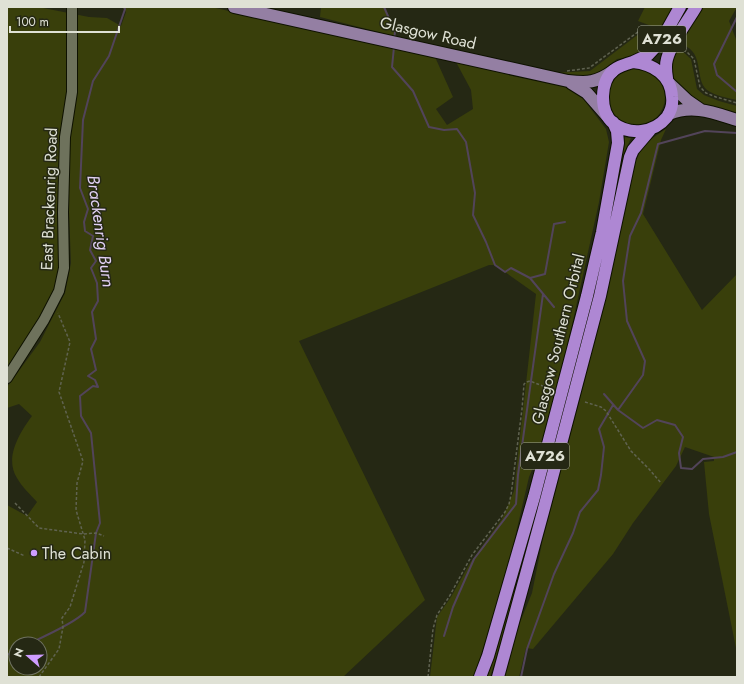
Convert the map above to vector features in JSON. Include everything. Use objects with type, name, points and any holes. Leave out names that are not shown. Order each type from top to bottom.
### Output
[{"type":"highway","name":"A726","points":[[611,121],[605,108],[603,96],[605,83],[613,71],[648,55],[661,41],[680,7]]},
{"type":"highway","name":"A726","points":[[650,130],[658,126],[669,114],[673,99],[666,68],[667,60],[672,48],[696,7]]},
{"type":"highway","name":"A726","points":[[633,62],[654,68],[668,81]]},
{"type":"highway","points":[[611,121],[621,127],[632,130],[650,130]]},
{"type":"highway","name":"Glasgow Southern Orbital","points":[[480,677],[488,656],[534,497],[602,232],[617,152],[617,131],[611,121]]},
{"type":"highway","name":"Glasgow Southern Orbital","points":[[498,677],[600,296],[630,158],[633,150],[650,130]]},
{"type":"main road","name":"Glasgow Road","points":[[234,7],[278,12],[399,43],[566,76],[584,83],[596,81],[613,71]]},
{"type":"main road","name":"Glasgow Road","points":[[566,76],[587,93],[611,121]]},
{"type":"main road","points":[[668,81],[688,101],[701,110]]},
{"type":"main road","points":[[669,114],[685,109],[701,110],[737,120]]},
{"type":"lane","name":"East Brackenrig Road","points":[[7,378],[54,302],[59,291],[64,268],[63,212],[65,137],[72,92],[72,7]]},
{"type":"path","points":[[566,76],[590,68],[642,29],[654,32]]},
{"type":"path","points":[[684,49],[694,59],[700,87],[706,93],[737,103]]},
{"type":"path","points":[[39,677],[59,649],[63,627],[62,618],[70,607],[84,562],[85,540],[76,510],[77,484],[83,461],[59,392],[70,342],[54,302]]},
{"type":"path","points":[[428,677],[437,615],[449,597],[472,555],[499,520],[509,504],[524,384],[530,381],[554,390]]},
{"type":"path","points":[[585,402],[601,407],[606,411],[631,450],[661,483]]},
{"type":"path","points":[[15,503],[39,528],[104,536]]},
{"type":"path","points":[[7,548],[25,556]]},
{"type":"green space","points":[[7,7],[38,7],[89,17],[107,18],[121,26],[126,12],[122,7],[211,7],[435,57],[453,97],[436,109],[447,125],[473,109],[471,90],[456,62],[556,84],[578,92],[606,129],[609,142],[599,202],[567,348],[540,451],[529,477],[506,576],[474,677],[430,677],[437,617],[451,597],[470,563],[502,519],[514,491],[536,294],[495,265],[489,265],[299,341],[425,600],[343,677],[7,677],[7,505],[27,516],[37,502],[17,478],[13,470],[12,462],[15,446],[32,416],[19,404],[7,408],[7,387],[40,342],[65,293],[71,263],[68,188],[61,133],[58,204],[60,257],[57,283],[44,312],[7,371]]},
{"type":"green space","points":[[321,7],[384,7],[395,32],[394,36],[320,17]]},
{"type":"green space","points":[[645,7],[672,7],[662,30],[638,21]]},
{"type":"green space","points":[[703,7],[737,7],[729,21],[737,42],[737,100],[718,95],[707,90],[703,85],[697,60],[694,54],[690,49],[683,45],[681,50],[691,59],[697,89],[704,95],[737,106],[737,116],[711,110],[681,90],[674,79],[671,68],[672,59]]},
{"type":"green space","points":[[640,33],[646,33],[658,38],[646,50],[636,56],[617,59],[597,75],[579,78],[551,73],[590,71]]},
{"type":"green space","points":[[636,68],[647,70],[660,81],[663,86],[665,97],[663,108],[652,121],[647,124],[636,126],[625,124],[612,113],[609,108],[607,97],[609,86],[620,73],[625,70]]},
{"type":"green space","points":[[666,129],[661,140],[643,214],[702,310],[737,274],[737,653],[709,514],[704,462],[714,461],[714,457],[685,447],[676,466],[633,523],[613,554],[533,649],[526,648],[519,677],[502,677],[514,637],[532,593],[543,538],[606,297],[634,165],[640,152],[646,144]]},
{"type":"green space","points":[[623,137],[631,138],[624,153],[587,328],[505,629],[490,677],[485,677]]},
{"type":"waterway","name":"Brackenrig Burn","points":[[46,636],[67,625],[85,612],[96,533],[100,523],[91,433],[81,416],[80,396],[93,386],[98,387],[95,380],[88,376],[96,370],[91,349],[96,339],[92,312],[98,301],[97,283],[91,268],[96,261],[90,250],[93,236],[85,231],[84,222],[88,209],[80,188],[83,120],[93,81],[109,56],[125,9],[124,7]]},
{"type":"waterway","points":[[384,7],[395,32],[394,39]]},
{"type":"waterway","points":[[737,17],[714,64],[717,75],[737,92]]},
{"type":"waterway","points":[[394,47],[392,67],[413,91],[429,127],[444,130],[457,129],[466,142],[475,193],[473,215],[495,265],[505,272],[511,268],[530,278],[554,307]]},
{"type":"waterway","points":[[618,410],[643,375],[645,361],[627,321],[623,281],[630,236],[641,213],[658,144],[705,131],[737,133]]},
{"type":"waterway","points":[[530,278],[545,274],[554,224],[565,222]]},
{"type":"waterway","points":[[444,636],[453,607],[474,559],[516,504],[518,475],[543,294]]},
{"type":"waterway","points":[[604,394],[618,410],[643,428],[657,420],[675,425],[683,437],[679,453],[681,468],[692,469],[703,459],[723,457],[737,452]]},
{"type":"waterway","points":[[521,677],[527,649],[554,574],[573,533],[580,512],[598,490],[604,447],[599,429],[613,405]]},
{"type":"place","name":"The Cabin","points":[[34,553]]}]
